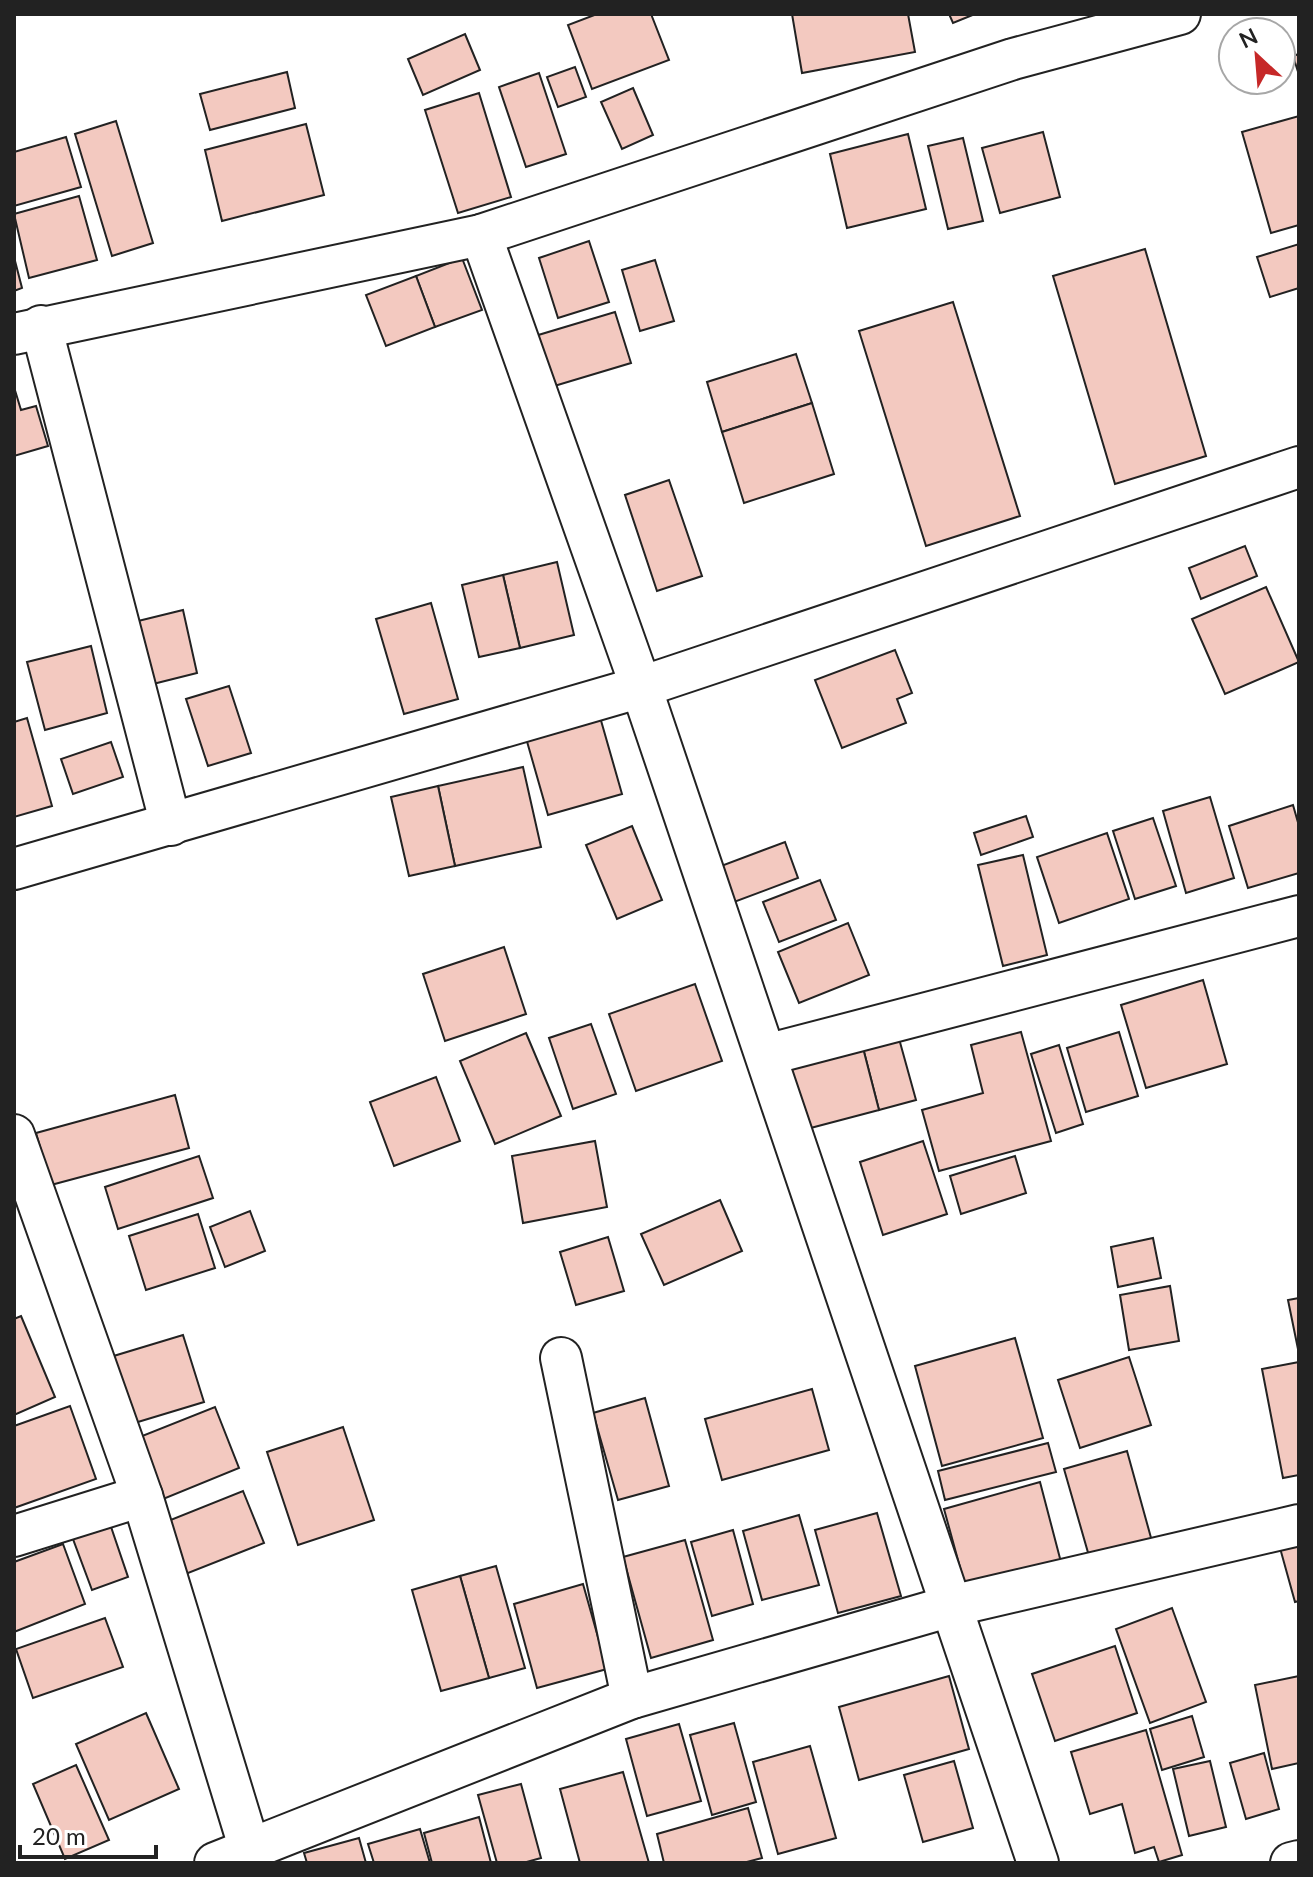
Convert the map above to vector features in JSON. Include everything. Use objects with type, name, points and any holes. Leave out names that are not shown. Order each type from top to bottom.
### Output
[{"type":"street","points":[[171,825],[27,330],[481,235],[1013,59],[1180,14]]},
{"type":"street","points":[[481,235],[641,687],[1038,1863]]},
{"type":"street","points":[[14,869],[641,687],[1299,467]]},
{"type":"street","points":[[766,1055],[1299,916]]},
{"type":"street","points":[[14,1135],[142,1496],[240,1859],[632,1698],[951,1606],[1299,1525]]},
{"type":"street","points":[[561,1358],[632,1698]]},
{"type":"street","points":[[14,1536],[142,1496]]},
{"type":"street","points":[[1291,1863],[1299,1861]]},
{"type":"building","points":[[597,14],[651,14],[669,60],[592,89],[568,25]]},
{"type":"building","points":[[792,14],[908,14],[915,52],[802,73]]},
{"type":"building","points":[[949,14],[975,14],[953,23]]},
{"type":"building","points":[[465,34],[480,70],[423,95],[408,59]]},
{"type":"building","points":[[575,67],[586,97],[558,107],[547,77]]},
{"type":"building","points":[[287,72],[295,108],[210,130],[200,94]]},
{"type":"building","points":[[539,73],[566,154],[526,167],[499,87]]},
{"type":"building","points":[[633,88],[653,135],[622,149],[601,102]]},
{"type":"building","points":[[479,93],[511,197],[458,213],[425,110]]},
{"type":"building","points":[[1299,116],[1299,225],[1271,233],[1242,132]]},
{"type":"building","points":[[116,121],[153,243],[112,256],[75,134]]},
{"type":"building","points":[[306,124],[324,195],[222,221],[205,150]]},
{"type":"building","points":[[1043,132],[1060,197],[1000,213],[982,148]]},
{"type":"building","points":[[908,134],[926,209],[847,228],[830,154]]},
{"type":"building","points":[[66,137],[81,187],[14,206],[14,152]]},
{"type":"building","points":[[963,138],[983,221],[948,229],[928,146]]},
{"type":"building","points":[[79,196],[97,260],[29,278],[14,214]]},
{"type":"building","points":[[589,241],[609,302],[558,318],[539,258]]},
{"type":"building","points":[[1299,244],[1299,288],[1270,297],[1257,257]]},
{"type":"building","points":[[1145,249],[1206,456],[1115,484],[1053,276]]},
{"type":"building","points":[[14,257],[22,288],[14,291]]},
{"type":"building","points":[[462,258],[482,310],[435,327],[416,276]]},
{"type":"building","points":[[655,260],[674,321],[640,331],[622,270]]},
{"type":"building","points":[[416,276],[435,327],[386,346],[366,295]]},
{"type":"building","points":[[953,302],[1020,516],[926,546],[859,331]]},
{"type":"building","points":[[615,312],[631,363],[551,387],[535,336]]},
{"type":"building","points":[[796,354],[812,403],[722,432],[707,382]]},
{"type":"building","points":[[14,387],[21,410],[36,406],[48,446],[14,456]]},
{"type":"building","points":[[812,403],[834,474],[744,503],[722,432]]},
{"type":"building","points":[[669,480],[702,576],[657,591],[625,495]]},
{"type":"building","points":[[1245,546],[1257,576],[1201,599],[1189,568]]},
{"type":"building","points":[[557,562],[574,635],[520,648],[503,575]]},
{"type":"building","points":[[503,575],[520,648],[479,657],[462,585]]},
{"type":"building","points":[[1266,587],[1299,662],[1225,694],[1192,619]]},
{"type":"building","points":[[431,603],[458,699],[404,714],[376,619]]},
{"type":"building","points":[[183,610],[197,673],[149,685],[134,622]]},
{"type":"building","points":[[91,646],[107,713],[45,730],[27,662]]},
{"type":"building","points":[[895,650],[912,693],[897,699],[906,723],[842,748],[815,680]]},
{"type":"building","points":[[229,686],[251,753],[208,766],[186,699]]},
{"type":"building","points":[[600,717],[622,794],[548,815],[526,738]]},
{"type":"building","points":[[27,718],[52,806],[14,817],[14,722]]},
{"type":"building","points":[[111,742],[123,777],[73,794],[61,759]]},
{"type":"building","points":[[523,767],[541,847],[455,866],[438,786]]},
{"type":"building","points":[[438,786],[455,866],[409,876],[391,797]]},
{"type":"building","points":[[1210,797],[1234,878],[1186,893],[1163,811]]},
{"type":"building","points":[[1293,805],[1299,826],[1299,873],[1248,888],[1229,826]]},
{"type":"building","points":[[1026,816],[1033,837],[981,855],[974,833]]},
{"type":"building","points":[[1153,818],[1176,886],[1135,899],[1113,831]]},
{"type":"building","points":[[632,826],[662,900],[617,919],[586,845]]},
{"type":"building","points":[[1107,833],[1129,899],[1059,923],[1037,857]]},
{"type":"building","points":[[785,842],[798,878],[726,905],[713,869]]},
{"type":"building","points":[[1023,855],[1047,955],[1003,966],[978,865]]},
{"type":"building","points":[[820,880],[836,920],[779,942],[763,902]]},
{"type":"building","points":[[848,923],[869,975],[799,1003],[778,952]]},
{"type":"building","points":[[504,947],[526,1014],[445,1041],[423,974]]},
{"type":"building","points":[[1203,980],[1227,1064],[1146,1088],[1121,1005]]},
{"type":"building","points":[[695,984],[722,1061],[636,1091],[609,1014]]},
{"type":"building","points":[[591,1024],[616,1094],[573,1109],[549,1038]]},
{"type":"building","points":[[1021,1032],[1051,1141],[939,1171],[922,1110],[983,1093],[971,1045]]},
{"type":"building","points":[[1119,1032],[1138,1096],[1086,1112],[1067,1048]]},
{"type":"building","points":[[526,1033],[561,1116],[495,1144],[460,1061]]},
{"type":"building","points":[[898,1035],[916,1100],[879,1110],[862,1044]]},
{"type":"building","points":[[862,1044],[879,1110],[803,1130],[785,1065]]},
{"type":"building","points":[[1059,1045],[1083,1124],[1056,1133],[1031,1054]]},
{"type":"building","points":[[436,1077],[460,1141],[394,1166],[370,1102]]},
{"type":"building","points":[[175,1095],[189,1148],[51,1185],[36,1133]]},
{"type":"building","points":[[595,1141],[607,1207],[523,1223],[512,1156]]},
{"type":"building","points":[[923,1141],[947,1214],[883,1235],[860,1162]]},
{"type":"building","points":[[199,1156],[213,1198],[118,1229],[105,1187]]},
{"type":"building","points":[[1015,1156],[1026,1193],[961,1214],[950,1176]]},
{"type":"building","points":[[720,1200],[742,1251],[664,1285],[641,1234]]},
{"type":"building","points":[[250,1211],[265,1251],[225,1267],[210,1227]]},
{"type":"building","points":[[198,1214],[215,1268],[146,1290],[129,1236]]},
{"type":"building","points":[[608,1237],[624,1291],[576,1305],[560,1252]]},
{"type":"building","points":[[1153,1238],[1161,1278],[1118,1287],[1111,1247]]},
{"type":"building","points":[[1170,1286],[1179,1341],[1129,1350],[1120,1295]]},
{"type":"building","points":[[1299,1298],[1299,1354],[1288,1300]]},
{"type":"building","points":[[21,1316],[55,1397],[14,1415],[14,1319]]},
{"type":"building","points":[[183,1335],[204,1402],[128,1425],[107,1358]]},
{"type":"building","points":[[1015,1338],[1043,1438],[942,1466],[915,1366]]},
{"type":"building","points":[[1129,1357],[1151,1425],[1080,1448],[1058,1380]]},
{"type":"building","points":[[1299,1362],[1299,1475],[1283,1478],[1262,1369]]},
{"type":"building","points":[[812,1389],[829,1450],[722,1480],[705,1419]]},
{"type":"building","points":[[645,1398],[669,1486],[618,1500],[593,1413]]},
{"type":"building","points":[[70,1406],[96,1479],[14,1508],[14,1426]]},
{"type":"building","points":[[215,1407],[239,1468],[151,1504],[127,1442]]},
{"type":"building","points":[[343,1427],[374,1520],[298,1545],[267,1452]]},
{"type":"building","points":[[1048,1443],[1056,1472],[945,1500],[938,1471]]},
{"type":"building","points":[[1127,1451],[1153,1545],[1091,1563],[1064,1469]]},
{"type":"building","points":[[1040,1482],[1062,1566],[967,1593],[944,1509]]},
{"type":"building","points":[[243,1491],[264,1543],[178,1577],[158,1525]]},
{"type":"building","points":[[877,1513],[901,1596],[838,1613],[815,1530]]},
{"type":"building","points":[[799,1515],[819,1585],[762,1600],[743,1531]]},
{"type":"building","points":[[108,1518],[128,1577],[92,1590],[70,1531]]},
{"type":"building","points":[[733,1530],[753,1604],[712,1616],[691,1542]]},
{"type":"building","points":[[685,1540],[713,1640],[651,1658],[623,1557]]},
{"type":"building","points":[[1299,1542],[1299,1601],[1295,1602],[1280,1548]]},
{"type":"building","points":[[63,1544],[85,1604],[14,1632],[14,1562]]},
{"type":"building","points":[[496,1566],[525,1668],[489,1678],[460,1576]]},
{"type":"building","points":[[460,1576],[489,1678],[441,1691],[412,1590]]},
{"type":"building","points":[[583,1584],[607,1669],[537,1688],[514,1604]]},
{"type":"building","points":[[1172,1608],[1206,1702],[1150,1723],[1116,1629]]},
{"type":"building","points":[[105,1618],[123,1667],[33,1698],[16,1649]]},
{"type":"building","points":[[1115,1646],[1137,1713],[1055,1741],[1032,1674]]},
{"type":"building","points":[[949,1676],[969,1749],[859,1780],[839,1707]]},
{"type":"building","points":[[1299,1676],[1299,1763],[1272,1769],[1255,1685]]},
{"type":"building","points":[[146,1713],[179,1789],[109,1820],[76,1744]]},
{"type":"building","points":[[1192,1716],[1204,1757],[1162,1770],[1150,1729]]},
{"type":"building","points":[[734,1723],[756,1802],[712,1815],[690,1735]]},
{"type":"building","points":[[679,1724],[701,1801],[647,1816],[626,1739]]},
{"type":"building","points":[[1146,1730],[1182,1855],[1159,1862],[1154,1847],[1135,1853],[1122,1804],[1090,1814],[1071,1752]]},
{"type":"building","points":[[810,1746],[836,1838],[778,1854],[753,1762]]},
{"type":"building","points":[[1264,1753],[1279,1809],[1246,1819],[1230,1763]]},
{"type":"building","points":[[954,1761],[973,1828],[923,1842],[904,1775]]},
{"type":"building","points":[[1210,1761],[1226,1827],[1189,1836],[1173,1769]]},
{"type":"building","points":[[76,1765],[109,1840],[65,1859],[33,1784]]},
{"type":"building","points":[[623,1772],[649,1863],[580,1863],[560,1789]]},
{"type":"building","points":[[521,1784],[541,1858],[523,1863],[497,1863],[478,1795]]},
{"type":"building","points":[[748,1808],[762,1858],[743,1863],[664,1863],[657,1834]]},
{"type":"building","points":[[479,1817],[491,1863],[432,1863],[424,1833]]},
{"type":"building","points":[[420,1829],[430,1863],[374,1863],[368,1844]]},
{"type":"building","points":[[359,1838],[366,1863],[307,1863],[304,1853]]}]
